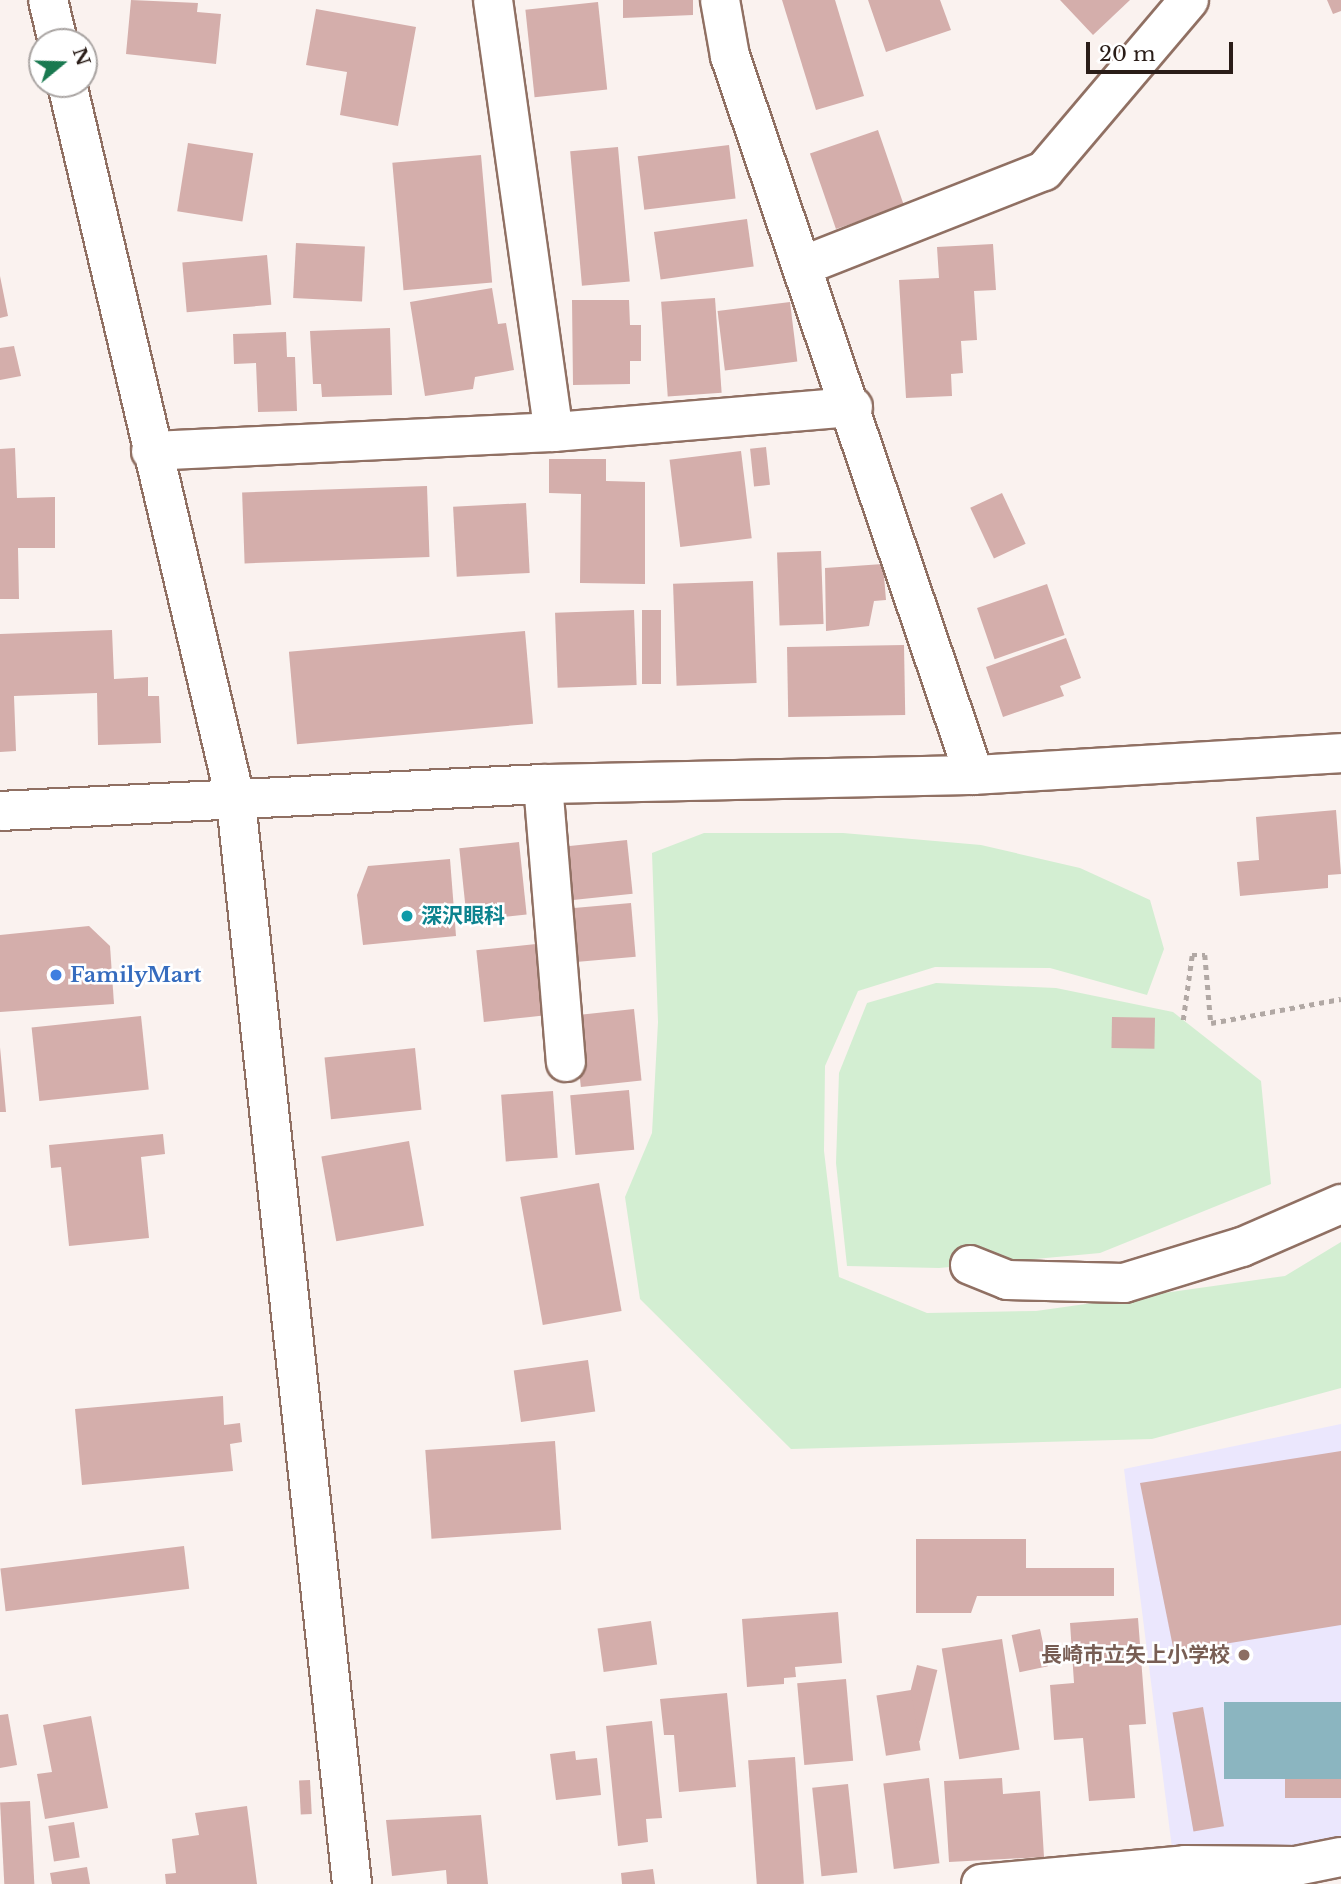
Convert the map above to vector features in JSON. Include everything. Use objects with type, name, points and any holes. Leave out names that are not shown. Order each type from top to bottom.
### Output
[{"type":"street","points":[[48,0],[55,28]]},
{"type":"street","points":[[493,0],[554,432]]},
{"type":"street","points":[[720,0],[730,56],[805,265],[974,775]]},
{"type":"street","points":[[805,265],[1044,172],[1189,0]]},
{"type":"street","points":[[70,98],[151,451],[236,802],[352,1884]]},
{"type":"street","points":[[151,451],[554,432],[853,407]]},
{"type":"street","points":[[0,811],[236,802],[543,784],[974,775],[1341,753]]},
{"type":"street","points":[[543,784],[566,1062]]},
{"type":"street","points":[[970,1265],[1007,1280],[1124,1283],[1242,1247],[1341,1204]]},
{"type":"street","points":[[981,1884],[1296,1866],[1341,1857]]},
{"type":"path","points":[[1183,1020],[1192,955],[1205,955],[1211,1023],[1341,999]]},
{"type":"shaded area","name":"長崎市立矢上小学校","points":[[1341,1424],[1341,1841],[1291,1850],[1173,1856],[1124,1469]]},
{"type":"green space","points":[[704,833],[843,833],[981,845],[1080,868],[1150,900],[1164,949],[1147,995],[1050,968],[935,967],[858,991],[825,1066],[824,1151],[839,1277],[927,1313],[1036,1311],[1285,1276],[1341,1242],[1341,1388],[1152,1439],[791,1449],[640,1299],[625,1197],[652,1133],[658,1022],[652,853]]},
{"type":"green space","points":[[936,983],[1056,988],[1173,1012],[1261,1081],[1271,1184],[1100,1253],[939,1268],[847,1266],[836,1163],[839,1073],[867,1003]]},
{"type":"water","points":[[1224,1702],[1341,1702],[1341,1779],[1224,1779]]},
{"type":"building","points":[[131,0],[198,3],[197,12],[221,14],[216,64],[126,54]]},
{"type":"building","points":[[623,0],[693,0],[693,15],[623,18]]},
{"type":"building","points":[[782,0],[835,0],[864,96],[816,110]]},
{"type":"building","points":[[868,0],[940,0],[951,30],[886,52]]},
{"type":"building","points":[[1060,0],[1130,0],[1093,35]]},
{"type":"building","points":[[1327,0],[1341,0],[1341,11],[1333,14]]},
{"type":"building","points":[[598,2],[607,90],[535,97],[525,10]]},
{"type":"building","points":[[316,9],[416,27],[398,126],[340,115],[347,72],[306,65]]},
{"type":"building","points":[[878,130],[904,206],[836,229],[810,153]]},
{"type":"building","points":[[188,143],[253,153],[242,221],[177,211]]},
{"type":"building","points":[[729,145],[736,199],[644,210],[638,156]]},
{"type":"building","points":[[618,147],[630,281],[582,286],[570,151]]},
{"type":"building","points":[[481,155],[492,283],[403,290],[392,163]]},
{"type":"building","points":[[747,219],[754,267],[661,280],[654,232]]},
{"type":"building","points":[[296,243],[365,247],[362,302],[293,298]]},
{"type":"building","points":[[993,244],[996,290],[974,291],[977,340],[961,341],[963,373],[951,374],[952,396],[906,398],[899,280],[939,278],[937,247]]},
{"type":"building","points":[[267,255],[271,305],[187,312],[182,262]]},
{"type":"building","points":[[0,276],[8,316],[0,318]]},
{"type":"building","points":[[492,288],[498,324],[506,323],[514,370],[475,377],[473,389],[425,396],[410,302]]},
{"type":"building","points":[[715,298],[722,393],[668,397],[661,302]]},
{"type":"building","points":[[572,300],[629,300],[630,325],[641,325],[641,361],[630,361],[630,384],[573,385]]},
{"type":"building","points":[[790,302],[797,362],[725,370],[718,311]]},
{"type":"building","points":[[390,328],[392,395],[322,397],[321,384],[313,384],[310,331]]},
{"type":"building","points":[[286,332],[287,357],[295,357],[297,411],[258,412],[256,363],[234,364],[233,334]]},
{"type":"building","points":[[14,346],[21,376],[0,380],[0,348]]},
{"type":"building","points":[[766,447],[770,485],[754,486],[750,449]]},
{"type":"building","points":[[15,448],[17,498],[55,497],[55,548],[18,548],[19,599],[0,599],[0,449]]},
{"type":"building","points":[[741,451],[752,538],[680,547],[670,460]]},
{"type":"building","points":[[549,459],[606,459],[606,481],[645,482],[645,584],[580,583],[581,494],[549,493]]},
{"type":"building","points":[[427,486],[429,557],[245,563],[242,492]]},
{"type":"building","points":[[1002,493],[1026,544],[994,559],[970,508]]},
{"type":"building","points":[[526,503],[530,573],[457,577],[453,507]]},
{"type":"building","points":[[821,551],[824,624],[780,625],[777,553]]},
{"type":"building","points":[[883,564],[886,600],[874,601],[869,626],[826,631],[825,568]]},
{"type":"building","points":[[753,581],[757,683],[677,686],[673,584]]},
{"type":"building","points":[[1047,584],[1065,635],[995,659],[977,608]]},
{"type":"building","points":[[634,610],[637,685],[558,688],[555,613]]},
{"type":"building","points":[[642,610],[661,610],[661,684],[642,684]]},
{"type":"building","points":[[112,630],[114,679],[148,677],[148,696],[159,696],[161,743],[98,745],[97,693],[14,696],[16,751],[0,752],[0,634]]},
{"type":"building","points":[[525,631],[533,724],[297,744],[289,652]]},
{"type":"building","points":[[1066,638],[1081,678],[1060,686],[1064,696],[1003,717],[986,667]]},
{"type":"building","points":[[904,645],[905,715],[788,717],[787,647]]},
{"type":"building","points":[[1336,810],[1341,874],[1328,875],[1328,888],[1240,896],[1237,862],[1259,860],[1256,817]]},
{"type":"building","points":[[627,840],[633,894],[573,900],[567,846]]},
{"type":"building","points":[[519,842],[527,915],[467,921],[459,848]]},
{"type":"building","name":"深沢眼科","points":[[450,859],[456,936],[363,945],[357,895],[368,866]]},
{"type":"building","points":[[631,903],[636,957],[576,962],[571,908]]},
{"type":"building","name":"FamilyMart","points":[[89,926],[110,946],[114,1004],[0,1012],[0,935]]},
{"type":"building","points":[[536,944],[544,1016],[484,1022],[476,950]]},
{"type":"building","points":[[634,1009],[642,1081],[581,1087],[573,1015]]},
{"type":"building","points":[[141,1016],[149,1090],[39,1101],[32,1027]]},
{"type":"building","points":[[1112,1017],[1155,1018],[1154,1049],[1111,1048]]},
{"type":"building","points":[[0,1047],[6,1112],[0,1112]]},
{"type":"building","points":[[415,1048],[421,1110],[331,1119],[324,1058]]},
{"type":"building","points":[[629,1090],[634,1150],[575,1155],[570,1095]]},
{"type":"building","points":[[553,1091],[558,1158],[506,1161],[501,1095]]},
{"type":"building","points":[[163,1134],[165,1154],[141,1157],[149,1238],[69,1246],[61,1167],[51,1168],[49,1145]]},
{"type":"building","points":[[409,1141],[424,1226],[336,1241],[321,1156]]},
{"type":"building","points":[[599,1183],[622,1311],[543,1325],[520,1197]]},
{"type":"building","points":[[588,1360],[595,1411],[521,1422],[514,1370]]},
{"type":"building","points":[[223,1396],[224,1425],[240,1423],[242,1442],[230,1444],[233,1471],[82,1485],[75,1409]]},
{"type":"building","points":[[555,1441],[561,1530],[432,1539],[425,1450]]},
{"type":"building","points":[[1341,1451],[1341,1625],[1174,1652],[1140,1483]]},
{"type":"building","points":[[916,1539],[1026,1539],[1026,1568],[1114,1568],[1114,1596],[977,1596],[971,1613],[916,1613]]},
{"type":"building","points":[[184,1546],[189,1589],[6,1611],[0,1569]]},
{"type":"building","points":[[838,1612],[842,1663],[795,1667],[796,1677],[784,1678],[784,1684],[747,1687],[742,1619]]},
{"type":"building","points":[[1138,1618],[1146,1724],[1129,1725],[1135,1798],[1089,1801],[1083,1738],[1054,1740],[1050,1685],[1074,1683],[1070,1623]]},
{"type":"building","points":[[651,1621],[657,1665],[604,1672],[598,1629]]},
{"type":"building","points":[[1040,1629],[1048,1666],[1020,1672],[1012,1635]]},
{"type":"building","points":[[1002,1639],[1020,1750],[959,1759],[942,1649]]},
{"type":"building","points":[[917,1665],[937,1670],[920,1741],[899,1736]]},
{"type":"building","points":[[846,1679],[853,1761],[804,1765],[797,1683]]},
{"type":"building","points":[[911,1690],[921,1750],[886,1756],[876,1695]]},
{"type":"building","points":[[727,1693],[736,1787],[679,1792],[674,1735],[664,1735],[660,1699]]},
{"type":"building","points":[[1203,1707],[1224,1826],[1193,1832],[1172,1712]]},
{"type":"building","points":[[8,1714],[17,1765],[0,1768],[0,1715]]},
{"type":"building","points":[[91,1716],[108,1808],[45,1819],[37,1774],[52,1772],[43,1725]]},
{"type":"building","points":[[652,1721],[662,1818],[646,1819],[648,1842],[618,1846],[606,1726]]},
{"type":"building","points":[[575,1751],[576,1760],[597,1758],[601,1795],[556,1800],[550,1754]]},
{"type":"building","points":[[795,1757],[804,1884],[757,1884],[748,1760]]},
{"type":"building","points":[[929,1778],[939,1863],[894,1869],[883,1784]]},
{"type":"building","points":[[1002,1778],[1003,1794],[1040,1791],[1044,1857],[949,1862],[944,1781]]},
{"type":"building","points":[[1285,1779],[1341,1779],[1341,1798],[1285,1798]]},
{"type":"building","points":[[310,1780],[312,1814],[301,1815],[299,1781]]},
{"type":"building","points":[[848,1784],[857,1873],[822,1876],[812,1788]]},
{"type":"building","points":[[30,1801],[34,1884],[4,1884],[0,1803]]},
{"type":"building","points":[[247,1806],[257,1884],[166,1884],[165,1874],[176,1873],[172,1839],[199,1835],[195,1813]]},
{"type":"building","points":[[481,1815],[488,1884],[447,1884],[446,1870],[392,1876],[386,1820]]},
{"type":"building","points":[[74,1822],[80,1858],[54,1862],[48,1826]]},
{"type":"building","points":[[87,1867],[90,1884],[52,1884],[50,1873]]},
{"type":"building","points":[[653,1869],[655,1884],[622,1884],[621,1873]]},
{"type":"place","name":"深沢眼科","points":[[407,916]]},
{"type":"place","name":"FamilyMart","points":[[56,975]]},
{"type":"place","name":"長崎市立矢上小学校","points":[[1244,1655]]}]
